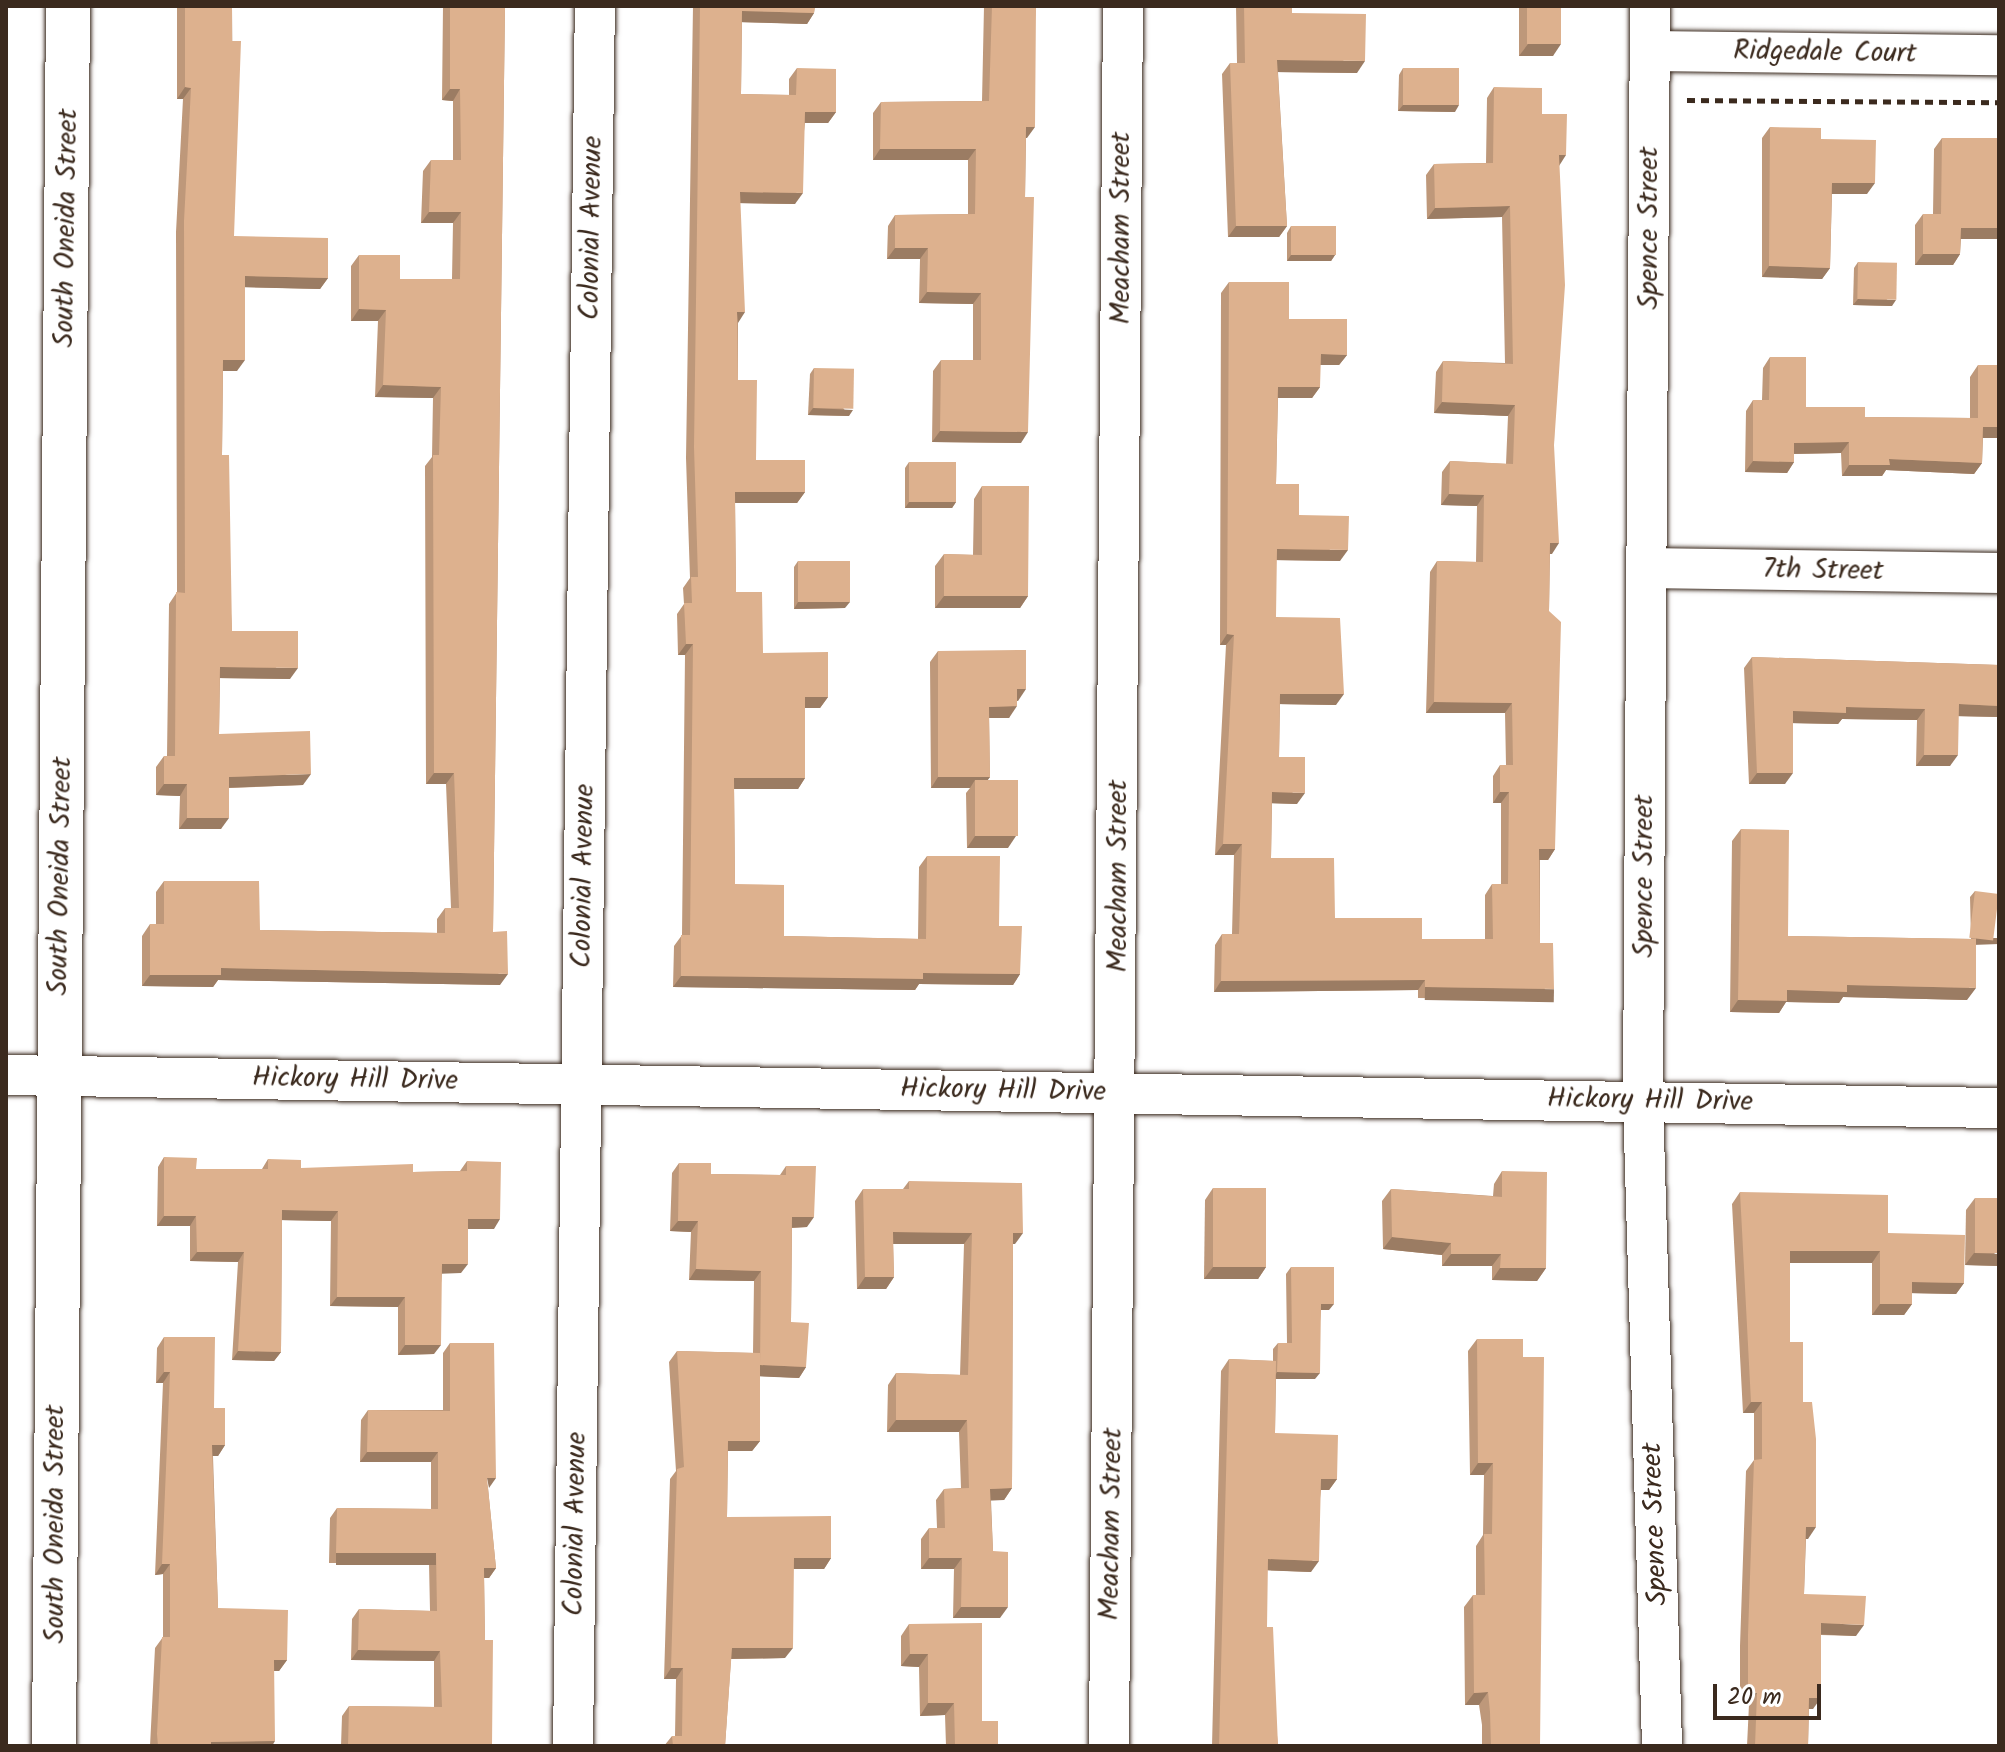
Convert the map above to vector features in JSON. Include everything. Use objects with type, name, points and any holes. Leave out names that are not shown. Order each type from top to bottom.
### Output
[{"type":"street","name":"South Oneida Street","points":[[54,1746],[68,6]]},
{"type":"street","name":"Colonial Avenue","points":[[573,1746],[595,6]]},
{"type":"street","name":"Meacham Street","points":[[1109,1746],[1118,1093],[1123,6]]},
{"type":"street","name":"Spence Street","points":[[1650,6],[1643,1101],[1662,1746]]},
{"type":"street","name":"Ridgedale Court","points":[[1651,51],[1999,55]]},
{"type":"street","name":"7th Street","points":[[1647,568],[1999,573]]},
{"type":"street","name":"Hickory Hill Drive","points":[[6,1075],[1999,1108]]},
{"type":"path","points":[[1650,101],[1999,102]]},
{"type":"building","points":[[185,6],[232,6],[232,41],[241,41],[234,236],[328,238],[328,278],[245,276],[245,360],[223,360],[222,455],[229,455],[232,631],[298,631],[298,668],[220,667],[219,734],[310,731],[311,774],[229,777],[229,818],[187,818],[187,784],[164,784],[164,756],[175,756],[176,592],[185,593],[184,221],[191,88],[185,87]]},
{"type":"building","points":[[450,6],[505,6],[493,932],[507,931],[508,974],[221,968],[221,975],[150,975],[150,924],[164,924],[164,881],[259,881],[260,930],[445,933],[445,908],[459,908],[454,773],[434,773],[433,455],[439,455],[441,387],[383,385],[386,310],[359,309],[359,255],[400,255],[400,279],[460,279],[461,212],[429,212],[431,160],[461,160],[460,89],[450,89]]},
{"type":"building","points":[[700,6],[815,6],[814,13],[742,11],[741,94],[796,95],[797,68],[836,69],[836,112],[805,112],[803,193],[740,192],[745,312],[737,312],[738,380],[757,380],[756,460],[805,460],[805,492],[735,492],[736,592],[762,592],[763,653],[828,652],[828,697],[805,697],[805,778],[734,778],[735,884],[784,885],[784,936],[926,939],[927,856],[1000,856],[999,926],[1022,926],[1020,974],[923,973],[923,979],[681,976],[681,935],[690,935],[693,644],[686,644],[684,603],[692,603],[691,577],[698,577],[694,447]]},
{"type":"building","points":[[992,6],[1036,6],[1035,127],[1026,127],[1025,197],[1034,197],[1028,432],[940,431],[941,360],[981,360],[981,293],[927,292],[928,248],[895,248],[895,215],[975,214],[976,149],[880,149],[881,102],[989,101]]},
{"type":"building","points":[[1244,6],[1292,6],[1292,13],[1366,14],[1365,61],[1277,60],[1287,226],[1236,226],[1230,63],[1245,63]]},
{"type":"building","points":[[1527,6],[1561,6],[1561,44],[1527,44]]},
{"type":"building","points":[[1403,68],[1459,68],[1459,105],[1403,105]]},
{"type":"building","points":[[1494,87],[1542,88],[1542,114],[1567,114],[1566,155],[1559,155],[1565,285],[1554,445],[1559,543],[1550,543],[1549,611],[1561,622],[1555,849],[1539,849],[1540,943],[1553,943],[1554,989],[1425,987],[1425,980],[1221,981],[1222,934],[1239,934],[1242,844],[1223,844],[1234,635],[1227,634],[1229,282],[1289,282],[1289,319],[1347,319],[1347,355],[1321,354],[1320,387],[1278,387],[1276,484],[1299,484],[1299,515],[1349,516],[1348,550],[1277,549],[1276,617],[1340,618],[1344,694],[1280,694],[1279,757],[1305,757],[1305,793],[1272,792],[1271,858],[1334,858],[1335,918],[1422,918],[1422,939],[1493,939],[1492,884],[1508,884],[1509,792],[1500,792],[1500,765],[1513,765],[1512,703],[1434,702],[1437,561],[1483,562],[1484,495],[1449,494],[1450,461],[1513,464],[1515,405],[1442,402],[1443,361],[1513,364],[1510,206],[1435,208],[1434,164],[1493,163]]},
{"type":"building","points":[[1770,127],[1821,128],[1821,139],[1876,140],[1875,183],[1832,183],[1830,268],[1769,266]]},
{"type":"building","points":[[1942,138],[1999,138],[1999,228],[1961,228],[1960,254],[1923,254],[1923,214],[1941,214]]},
{"type":"building","points":[[1291,226],[1336,226],[1336,255],[1291,255]]},
{"type":"building","points":[[1858,262],[1897,263],[1896,300],[1857,299]]},
{"type":"building","points":[[1770,357],[1806,357],[1806,407],[1865,407],[1865,417],[1978,418],[1978,365],[1999,365],[1999,427],[1983,427],[1982,463],[1889,459],[1890,465],[1849,465],[1849,442],[1794,443],[1794,462],[1753,461],[1753,400],[1769,400]]},
{"type":"building","points":[[814,368],[854,369],[853,409],[813,408]]},
{"type":"building","points":[[909,462],[956,462],[956,502],[909,502]]},
{"type":"building","points":[[982,486],[1029,486],[1028,596],[944,596],[944,554],[982,555]]},
{"type":"building","points":[[798,561],[850,561],[850,602],[798,602]]},
{"type":"building","points":[[1026,650],[1026,689],[1017,689],[1017,706],[989,707],[990,777],[938,777],[938,651]]},
{"type":"building","points":[[1752,657],[1999,665],[1999,706],[1959,704],[1958,755],[1924,755],[1925,709],[1846,707],[1846,713],[1793,711],[1793,773],[1757,773]]},
{"type":"building","points":[[975,780],[1018,780],[1018,836],[975,836]]},
{"type":"building","points":[[1741,829],[1789,830],[1788,936],[1976,939],[1976,988],[1847,985],[1847,992],[1787,990],[1787,1001],[1738,1000]]},
{"type":"building","points":[[1975,891],[1999,894],[1993,941],[1969,938]]},
{"type":"building","points":[[164,1157],[197,1158],[196,1169],[268,1169],[268,1159],[301,1160],[301,1168],[413,1164],[413,1172],[467,1171],[467,1161],[501,1162],[500,1219],[468,1219],[468,1264],[442,1264],[441,1345],[405,1345],[405,1297],[337,1297],[338,1211],[282,1210],[281,1352],[238,1351],[244,1252],[197,1252],[196,1216],[164,1216]]},
{"type":"building","points":[[679,1163],[711,1163],[711,1174],[786,1175],[786,1166],[816,1166],[814,1217],[792,1217],[791,1322],[809,1323],[806,1367],[760,1365],[761,1271],[696,1269],[698,1221],[678,1221]]},
{"type":"building","points":[[1502,1171],[1547,1172],[1546,1268],[1500,1268],[1501,1254],[1451,1254],[1451,1243],[1392,1237],[1391,1189],[1502,1197]]},
{"type":"building","points":[[909,1181],[1022,1183],[1023,1233],[1013,1233],[1012,1488],[990,1489],[993,1551],[1008,1552],[1008,1607],[961,1607],[962,1558],[929,1558],[929,1528],[945,1528],[944,1489],[969,1488],[967,1420],[896,1420],[896,1373],[968,1375],[972,1233],[893,1232],[894,1277],[865,1277],[863,1189],[909,1189]]},
{"type":"building","points":[[1213,1188],[1266,1188],[1266,1267],[1213,1267]]},
{"type":"building","points":[[1740,1192],[1888,1195],[1888,1233],[1965,1235],[1964,1283],[1912,1282],[1912,1304],[1880,1304],[1880,1251],[1790,1251],[1790,1342],[1803,1342],[1803,1402],[1812,1402],[1816,1439],[1816,1527],[1806,1527],[1804,1594],[1866,1596],[1864,1625],[1821,1623],[1821,1698],[1809,1698],[1808,1746],[1755,1746],[1757,1693],[1748,1693],[1754,1460],[1762,1459],[1762,1402],[1751,1402]]},
{"type":"building","points":[[1975,1198],[1999,1198],[1999,1253],[1975,1253]]},
{"type":"building","points":[[1291,1267],[1334,1267],[1334,1304],[1321,1304],[1320,1373],[1277,1372],[1278,1343],[1292,1343]]},
{"type":"building","points":[[164,1337],[215,1337],[214,1408],[225,1408],[225,1445],[212,1445],[218,1608],[288,1610],[287,1660],[274,1660],[275,1741],[158,1746],[162,1637],[170,1637],[170,1564],[162,1564],[170,1372],[164,1372]]},
{"type":"building","points":[[1477,1339],[1523,1339],[1523,1357],[1544,1357],[1540,1746],[1491,1746],[1488,1692],[1474,1693],[1473,1595],[1485,1595],[1484,1534],[1492,1534],[1493,1463],[1478,1463]]},
{"type":"building","points":[[450,1343],[494,1343],[496,1478],[487,1478],[496,1568],[484,1568],[485,1640],[493,1640],[492,1746],[348,1746],[349,1706],[442,1707],[440,1651],[358,1650],[359,1609],[437,1611],[436,1553],[336,1553],[337,1508],[438,1509],[438,1452],[367,1452],[368,1410],[450,1411]]},
{"type":"building","points":[[677,1351],[760,1353],[760,1441],[728,1441],[727,1517],[831,1516],[831,1558],[794,1558],[793,1648],[732,1648],[725,1746],[673,1746],[672,1736],[682,1736],[683,1668],[671,1668],[677,1469],[684,1467]]},
{"type":"building","points":[[1229,1359],[1276,1361],[1275,1433],[1338,1435],[1337,1479],[1321,1479],[1319,1561],[1268,1559],[1267,1627],[1273,1627],[1278,1746],[1219,1746]]},
{"type":"building","points":[[982,1623],[982,1721],[998,1721],[998,1746],[955,1746],[954,1703],[928,1703],[928,1654],[910,1654],[909,1624]]}]
